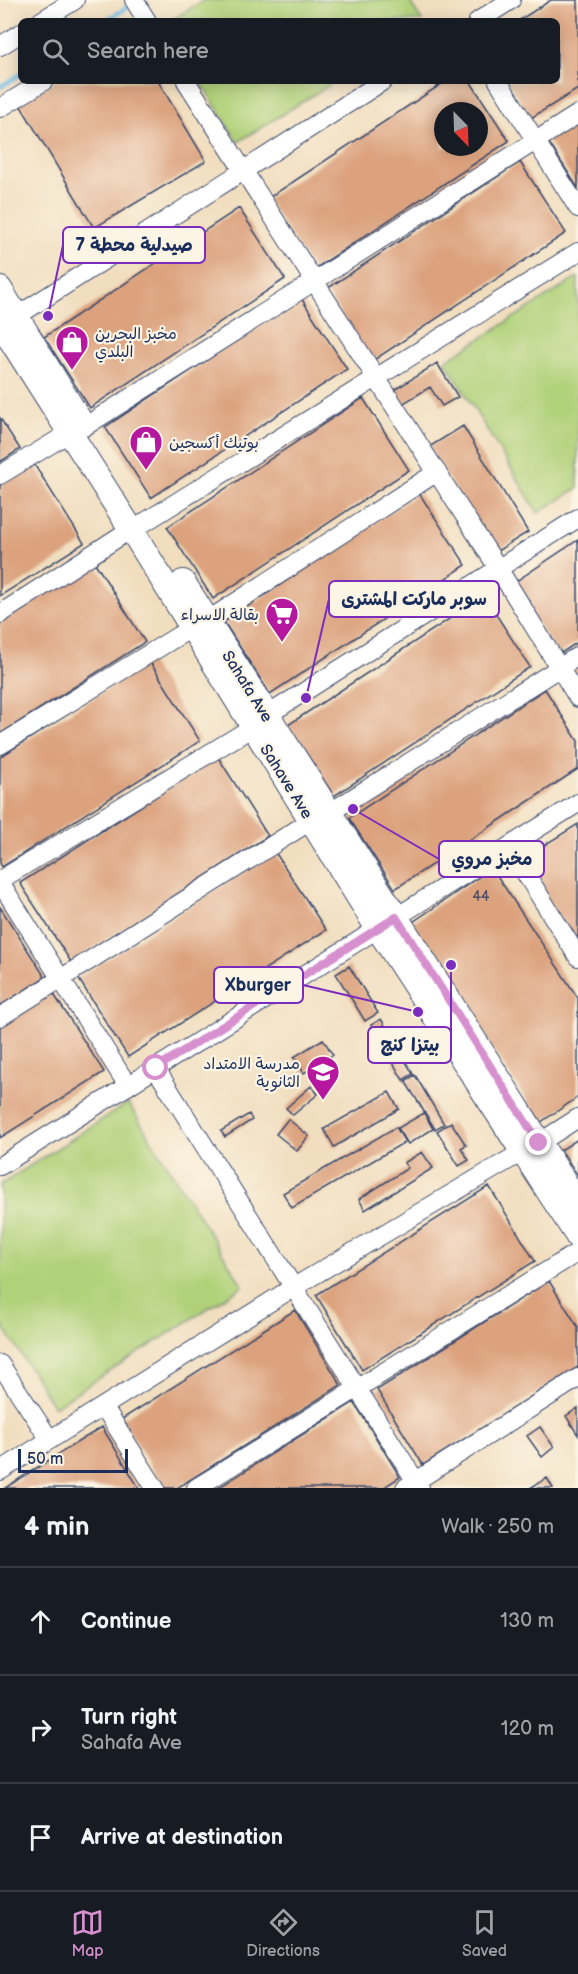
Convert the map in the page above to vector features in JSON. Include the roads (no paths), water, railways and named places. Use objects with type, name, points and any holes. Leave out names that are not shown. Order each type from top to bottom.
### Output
[{"type":"main road","points":[[0,289],[5,323]]},
{"type":"main road","name":"Sahave Ave","points":[[5,323],[77,430],[387,923],[531,1147],[578,1237]]},
{"type":"main road","points":[[531,1147],[578,1203]]},
{"type":"street","points":[[46,18],[75,0]]},
{"type":"street","points":[[134,0],[143,18]]},
{"type":"street","points":[[483,18],[511,0]]},
{"type":"street","points":[[0,46],[18,35]]},
{"type":"street","points":[[0,108],[39,84]]},
{"type":"street","points":[[188,84],[498,568],[578,698]]},
{"type":"street","points":[[5,323],[378,84]]},
{"type":"street","points":[[500,84],[578,208]]},
{"type":"street","points":[[0,475],[77,430],[578,114]]},
{"type":"street","points":[[0,614],[578,252]]},
{"type":"street","points":[[0,745],[199,625],[437,472]]},
{"type":"street","points":[[128,1086],[0,881],[260,721],[578,518]]},
{"type":"street","points":[[0,1017],[578,656]]},
{"type":"street","points":[[0,1166],[578,803]]},
{"type":"street","points":[[509,847],[578,957]]},
{"type":"street","points":[[156,1068],[358,1389],[413,1486],[578,1378]]},
{"type":"street","points":[[0,1471],[294,1287],[578,1118]]},
{"type":"street","points":[[196,1488],[578,1252]]},
{"type":"street","points":[[0,1364],[50,1440]]},
{"type":"street","points":[[104,1407],[155,1488]]},
{"type":"waterway","points":[[110,18],[131,5]]},
{"type":"waterway","points":[[0,87],[18,76]]},
{"type":"place","name":"صيدلية محطة 7","points":[[48,316]]},
{"type":"place","name":"مخبز البحرين البلدي","points":[[72,371]]},
{"type":"place","name":"بوتيك أكسجين","points":[[146,471]]},
{"type":"place","name":"بقالة الاسراء","points":[[282,643]]},
{"type":"place","name":"سوبر ماركت المشترى","points":[[306,698]]},
{"type":"place","name":"مخبز مروي","points":[[353,809]]},
{"type":"place","name":"بيتزا كنج","points":[[451,965]]},
{"type":"place","name":"Xburger","points":[[418,1012]]},
{"type":"place","name":"مدرسة الامتداد الثانوية","points":[[323,1101]]}]
